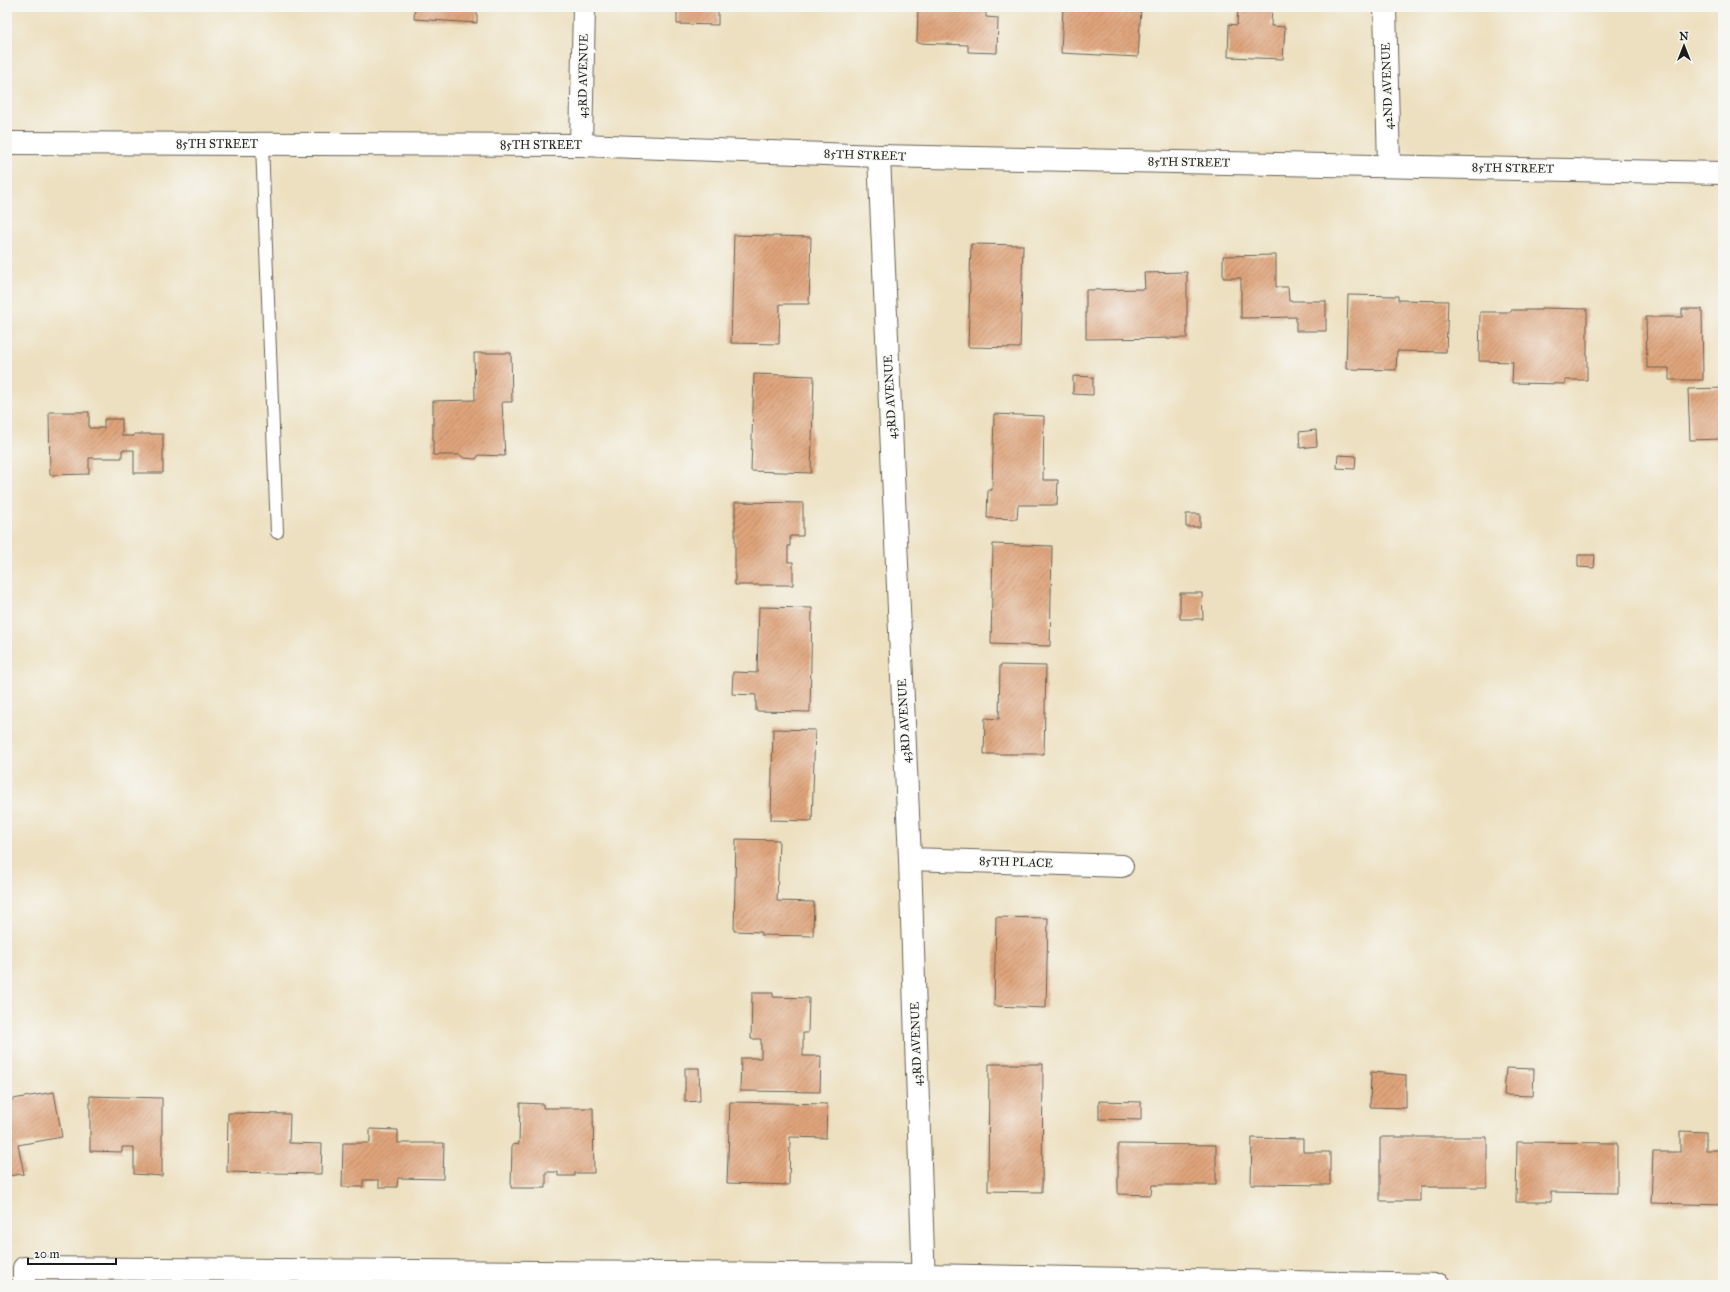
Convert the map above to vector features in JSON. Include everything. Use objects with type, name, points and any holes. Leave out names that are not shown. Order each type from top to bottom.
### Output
[{"type":"street","name":"43RD AVENUE","points":[[581,145],[584,7]]},
{"type":"street","name":"42ND AVENUE","points":[[1385,7],[1389,166]]},
{"type":"street","name":"85TH STREET","points":[[7,143],[581,145],[879,156],[1723,173]]},
{"type":"street","name":"43RD AVENUE","points":[[879,156],[910,859],[924,1280]]},
{"type":"street","name":"85TH PLACE","points":[[910,859],[1122,866]]},
{"type":"street","points":[[24,1277],[924,1280],[1439,1285]]},
{"type":"lane","points":[[262,144],[277,532]]},
{"type":"building","points":[[415,7],[477,7],[477,23],[414,19]]},
{"type":"building","points":[[677,7],[718,7],[718,25],[677,24]]},
{"type":"building","points":[[918,7],[986,7],[986,17],[998,18],[997,53],[968,52],[968,45],[917,43]]},
{"type":"building","points":[[1063,7],[1141,8],[1138,57],[1061,53]]},
{"type":"building","points":[[1238,7],[1272,7],[1271,26],[1285,27],[1283,59],[1228,57],[1229,24],[1237,25]]},
{"type":"building","points":[[734,235],[811,237],[809,304],[780,304],[779,344],[731,343]]},
{"type":"building","points":[[971,244],[1023,245],[1020,348],[968,347]]},
{"type":"building","points":[[1276,255],[1276,287],[1288,287],[1289,301],[1326,301],[1326,331],[1296,331],[1296,317],[1241,318],[1241,278],[1223,278],[1223,256]]},
{"type":"building","points":[[1187,272],[1187,338],[1086,339],[1086,290],[1145,289],[1144,273]]},
{"type":"building","points":[[1348,295],[1398,296],[1398,300],[1448,301],[1446,352],[1397,351],[1396,370],[1346,369]]},
{"type":"building","points":[[1541,308],[1587,309],[1587,380],[1565,380],[1565,384],[1512,383],[1513,362],[1479,361],[1480,312],[1511,312],[1511,310],[1541,310]]},
{"type":"building","points":[[1682,309],[1702,309],[1703,380],[1669,380],[1669,368],[1647,368],[1646,317],[1682,317]]},
{"type":"building","points":[[474,353],[511,353],[512,402],[502,402],[505,456],[479,455],[476,459],[464,458],[460,455],[433,455],[433,401],[475,400]]},
{"type":"building","points":[[754,374],[814,376],[811,473],[751,471]]},
{"type":"building","points":[[1073,376],[1093,377],[1093,395],[1073,394]]},
{"type":"building","points":[[1723,388],[1723,439],[1690,440],[1688,389]]},
{"type":"building","points":[[49,412],[89,412],[89,428],[104,428],[104,419],[122,419],[122,436],[134,436],[134,434],[163,434],[163,473],[134,473],[134,450],[122,450],[122,458],[89,458],[89,474],[50,475]]},
{"type":"building","points":[[994,414],[1044,416],[1043,480],[1058,480],[1057,505],[1018,505],[1017,519],[987,518],[988,490],[992,490]]},
{"type":"building","points":[[1316,430],[1317,446],[1300,448],[1299,432]]},
{"type":"building","points":[[1338,455],[1356,456],[1355,469],[1337,468]]},
{"type":"building","points":[[735,502],[803,503],[803,536],[790,536],[790,546],[788,546],[788,562],[793,562],[793,585],[735,585]]},
{"type":"building","points":[[1186,514],[1200,514],[1200,527],[1186,527]]},
{"type":"building","points":[[993,544],[1052,546],[1050,646],[991,644]]},
{"type":"building","points":[[1578,555],[1595,555],[1594,568],[1578,567]]},
{"type":"building","points":[[1180,593],[1202,593],[1203,619],[1180,619]]},
{"type":"building","points":[[759,607],[812,608],[810,712],[756,711],[756,695],[732,694],[733,672],[757,673]]},
{"type":"building","points":[[1000,665],[1046,666],[1044,754],[984,754],[985,718],[999,719]]},
{"type":"building","points":[[773,729],[815,730],[812,821],[771,820]]},
{"type":"building","points":[[736,839],[779,840],[777,901],[814,902],[813,936],[761,935],[761,932],[734,931]]},
{"type":"building","points":[[996,917],[1048,918],[1046,1008],[994,1006]]},
{"type":"building","points":[[752,993],[773,993],[773,997],[809,998],[808,1033],[803,1033],[803,1056],[821,1056],[820,1092],[740,1091],[741,1058],[761,1058],[761,1039],[751,1039]]},
{"type":"building","points":[[989,1064],[1043,1064],[1042,1192],[988,1191]]},
{"type":"building","points":[[685,1068],[699,1068],[700,1101],[685,1102]]},
{"type":"building","points":[[1506,1068],[1534,1069],[1533,1096],[1504,1095]]},
{"type":"building","points":[[1371,1072],[1406,1075],[1406,1108],[1370,1107]]},
{"type":"building","points":[[54,1092],[62,1137],[18,1145],[24,1174],[7,1176],[7,1100]]},
{"type":"building","points":[[90,1096],[162,1098],[162,1176],[134,1174],[134,1147],[122,1147],[122,1152],[90,1151]]},
{"type":"building","points":[[1099,1101],[1141,1102],[1141,1120],[1099,1119]]},
{"type":"building","points":[[730,1102],[827,1104],[826,1138],[790,1137],[789,1185],[727,1183]]},
{"type":"building","points":[[520,1103],[543,1104],[543,1108],[593,1108],[594,1173],[575,1173],[575,1176],[558,1176],[558,1172],[546,1172],[546,1188],[511,1188],[512,1145],[519,1144]]},
{"type":"building","points":[[228,1113],[290,1114],[289,1143],[322,1144],[321,1174],[227,1172]]},
{"type":"building","points":[[370,1129],[398,1130],[398,1143],[444,1143],[443,1179],[398,1178],[397,1187],[379,1187],[379,1180],[363,1180],[363,1187],[342,1187],[343,1143],[370,1143]]},
{"type":"building","points":[[1680,1131],[1706,1132],[1706,1150],[1723,1150],[1723,1205],[1651,1203],[1653,1152],[1680,1152]]},
{"type":"building","points":[[1380,1137],[1487,1137],[1487,1187],[1420,1187],[1420,1201],[1380,1201]]},
{"type":"building","points":[[1252,1138],[1303,1139],[1303,1152],[1330,1152],[1330,1185],[1251,1184]]},
{"type":"building","points":[[1517,1142],[1617,1143],[1617,1193],[1551,1192],[1551,1202],[1516,1202]]},
{"type":"building","points":[[1118,1144],[1216,1145],[1216,1185],[1152,1185],[1151,1195],[1118,1194]]}]
